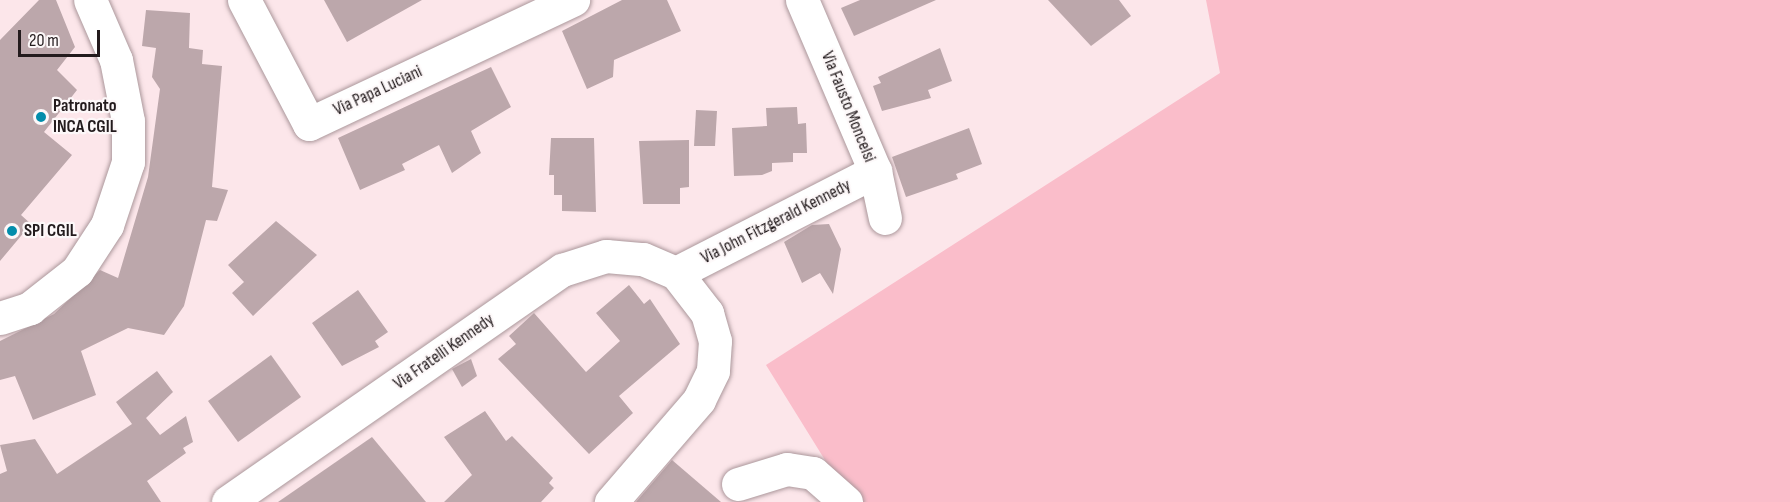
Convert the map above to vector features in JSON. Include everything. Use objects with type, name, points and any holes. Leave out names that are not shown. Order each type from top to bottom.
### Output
[{"type":"street","points":[[0,318],[30,308],[77,271],[107,225],[128,162],[128,121],[116,60],[90,0]]},
{"type":"street","name":"Via Papa Luciani","points":[[244,0],[309,124],[559,3]]},
{"type":"street","name":"Via Fausto Moncelsi","points":[[802,0],[875,171],[885,218]]},
{"type":"street","name":"Via John Fitzgerald Kennedy","points":[[676,273],[875,171]]},
{"type":"street","name":"Via Fratelli Kennedy","points":[[228,502],[561,270],[606,256],[643,259],[676,273]]},
{"type":"street","points":[[611,502],[699,400],[713,371],[715,340],[707,313],[676,273]]},
{"type":"street","points":[[738,484],[787,469],[813,473],[846,502]]},
{"type":"shaded area","points":[[1206,0],[1790,0],[1790,502],[851,502],[766,365],[1220,73]]},
{"type":"building","points":[[39,0],[56,0],[75,47],[57,70],[77,90],[44,132],[72,155],[21,215],[31,224],[0,261],[0,40]]},
{"type":"building","points":[[324,0],[422,0],[347,42]]},
{"type":"building","points":[[622,0],[667,0],[681,31],[614,60],[613,77],[587,89],[562,31]]},
{"type":"building","points":[[860,0],[936,0],[854,36],[841,8]]},
{"type":"building","points":[[1048,0],[1119,0],[1131,16],[1091,46]]},
{"type":"building","points":[[146,10],[190,13],[189,48],[203,50],[202,64],[222,66],[212,187],[228,190],[217,221],[206,220],[184,306],[164,335],[128,328],[81,351],[96,395],[33,420],[15,376],[0,380],[0,341],[54,314],[100,270],[118,278],[148,177],[160,89],[152,77],[156,48],[142,46]]},
{"type":"building","points":[[940,48],[952,81],[928,90],[931,98],[882,111],[873,86],[881,83],[878,77]]},
{"type":"building","points":[[491,67],[511,107],[471,131],[481,153],[452,173],[439,145],[402,164],[405,170],[360,190],[338,138]]},
{"type":"building","points":[[797,107],[798,124],[806,123],[807,153],[793,153],[793,162],[772,163],[772,171],[762,175],[734,176],[732,128],[767,126],[766,108]]},
{"type":"building","points":[[696,110],[717,111],[715,146],[694,146]]},
{"type":"building","points":[[969,128],[982,164],[956,174],[958,179],[906,197],[892,157]]},
{"type":"building","points":[[551,138],[594,138],[596,212],[562,211],[562,195],[554,195],[554,175],[549,175]]},
{"type":"building","points":[[689,140],[689,187],[680,188],[680,204],[643,204],[639,141]]},
{"type":"building","points":[[276,221],[317,255],[253,316],[232,293],[244,282],[228,265]]},
{"type":"building","points":[[829,224],[841,249],[833,294],[820,273],[802,283],[784,242],[812,225]]},
{"type":"building","points":[[629,285],[644,304],[650,299],[680,344],[619,396],[633,413],[589,454],[498,359],[516,344],[509,336],[534,313],[586,372],[620,341],[596,313]]},
{"type":"building","points":[[358,290],[388,332],[375,341],[379,347],[342,366],[312,323]]},
{"type":"building","points":[[271,355],[301,397],[238,442],[208,401]]},
{"type":"building","points":[[471,359],[477,376],[462,387],[452,369]]},
{"type":"building","points":[[157,371],[173,392],[146,418],[160,435],[186,416],[193,442],[183,448],[186,453],[147,481],[161,502],[0,502],[0,474],[7,471],[0,445],[35,439],[57,474],[132,424],[116,402]]},
{"type":"building","points":[[485,411],[506,441],[512,436],[553,478],[549,483],[554,488],[541,502],[444,502],[472,475],[444,437]]},
{"type":"building","points":[[372,437],[426,502],[278,502]]},
{"type":"building","points":[[672,460],[721,502],[636,502]]},
{"type":"place","name":"Patronato INCA CGIL","points":[[41,117]]},
{"type":"place","name":"SPI CGIL","points":[[12,231]]}]
